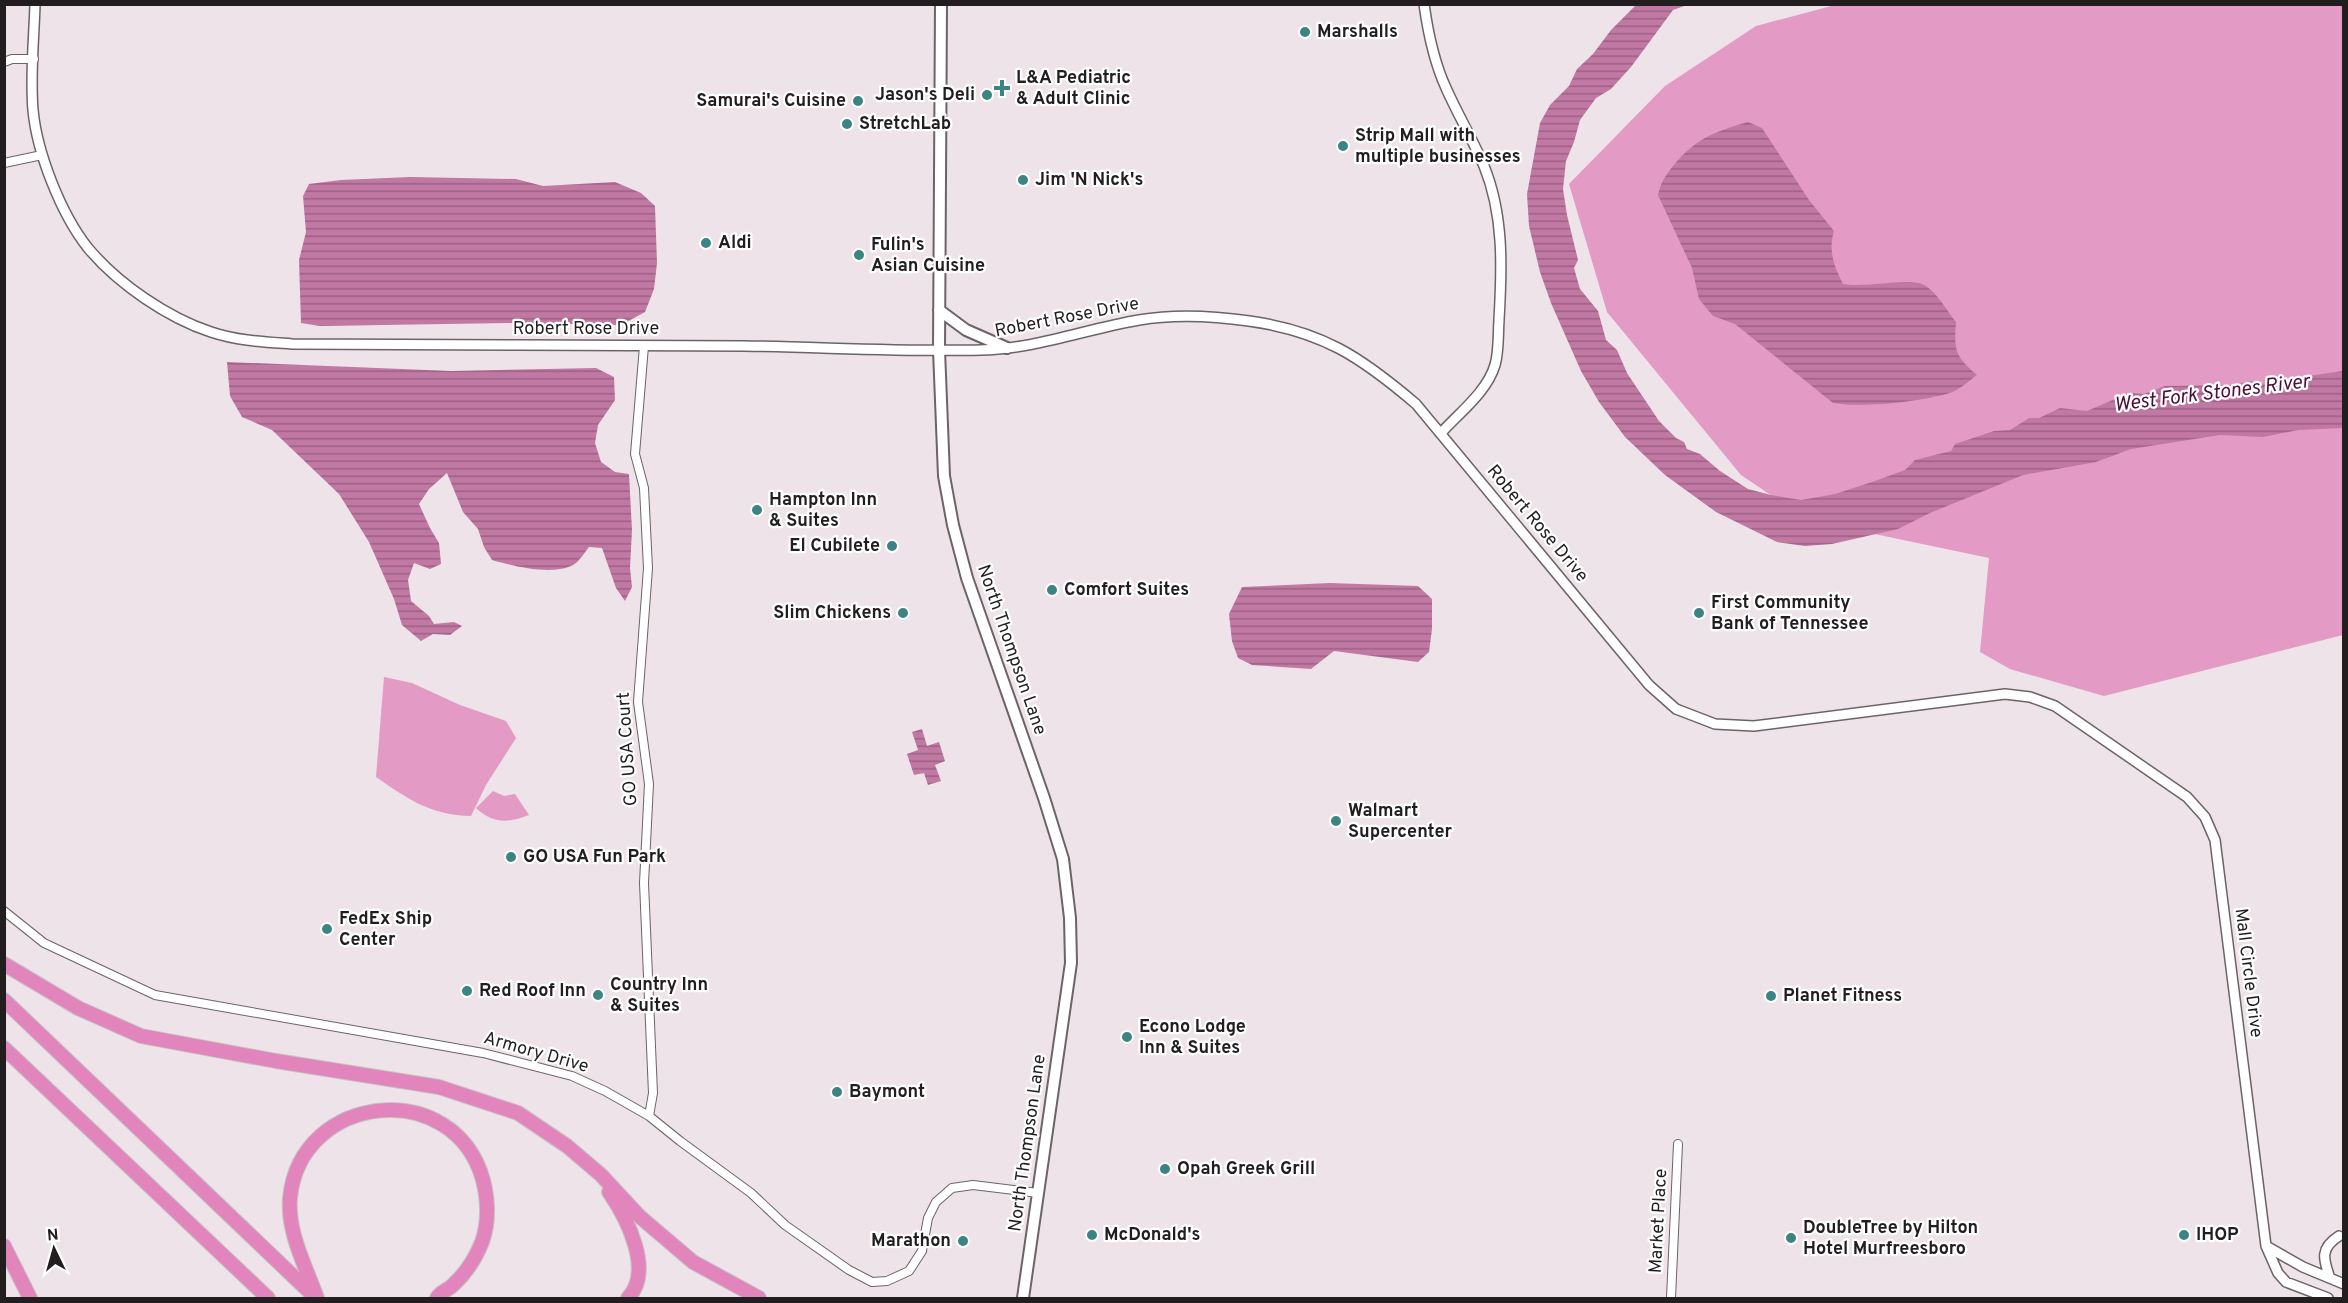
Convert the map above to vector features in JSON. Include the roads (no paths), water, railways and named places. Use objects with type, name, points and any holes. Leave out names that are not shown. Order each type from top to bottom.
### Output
[{"type":"highway","points":[[4,964],[78,1008],[141,1036],[276,1061],[439,1087],[518,1113],[567,1146],[601,1175],[639,1216],[693,1262],[759,1299]]},
{"type":"highway","points":[[4,1000],[317,1299]]},
{"type":"highway","points":[[4,1048],[268,1299]]},
{"type":"highway","points":[[317,1299],[292,1228],[290,1199],[295,1175],[306,1154],[323,1134],[343,1121],[367,1112],[390,1109],[417,1114],[451,1129],[467,1148],[480,1169],[486,1191],[487,1218],[482,1243],[472,1262],[454,1285],[440,1294],[437,1299]]},
{"type":"highway","points":[[567,1146],[610,1193],[630,1229],[639,1276],[637,1287],[628,1299]]},
{"type":"highway","points":[[4,1246],[30,1299]]},
{"type":"main road","name":"North Thompson Lane","points":[[941,4],[939,350],[944,476],[953,525],[967,578],[1063,859],[1070,918],[1071,963],[1023,1299]]},
{"type":"main road","points":[[939,310],[966,330],[1007,348]]},
{"type":"street","name":"Robert Rose Drive","points":[[36,4],[33,110],[42,155],[60,201],[88,248],[132,290],[170,314],[212,332],[251,341],[292,344],[984,351],[1036,345],[1142,319],[1188,317],[1248,320],[1294,329],[1339,347],[1377,370],[1416,404],[1649,685],[1676,709],[1715,724],[1754,726],[2005,694],[2030,697],[2055,706],[2116,748]]},
{"type":"street","points":[[1424,4],[1427,26],[1445,86],[1484,166],[1497,204],[1501,238],[1500,300],[1495,366],[1477,396],[1442,433]]},
{"type":"street","points":[[4,62],[12,59],[34,58]]},
{"type":"street","points":[[4,164],[42,155]]},
{"type":"street","name":"GO USA Court","points":[[644,346],[635,454],[645,488],[648,568],[638,702],[649,784],[644,883],[653,1093],[649,1116]]},
{"type":"street","name":"Mall Circle Drive","points":[[2116,748],[2187,797],[2205,817],[2215,840],[2266,1246],[2278,1273],[2286,1282],[2328,1299]]},
{"type":"street","name":"Armory Drive","points":[[4,911],[44,943],[155,995],[495,1055],[572,1076],[605,1091],[649,1116],[751,1193],[785,1225],[849,1270],[872,1282],[887,1281],[909,1271],[922,1251],[928,1218],[936,1202],[952,1188],[973,1185],[1038,1193]]},
{"type":"street","name":"Market Place","points":[[1671,1299],[1678,1144]]},
{"type":"street","points":[[2330,1278],[2326,1268],[2325,1252],[2330,1242],[2339,1236]]},
{"type":"street","points":[[2266,1246],[2303,1267],[2343,1284]]},
{"type":"water","name":"West Fork Stones River","points":[[1636,5],[1687,5],[1673,10],[1631,67],[1611,89],[1596,98],[1580,120],[1566,161],[1563,189],[1578,260],[1574,268],[1580,289],[1598,311],[1606,340],[1617,350],[1627,373],[1659,421],[1676,438],[1684,442],[1687,449],[1700,454],[1720,471],[1748,489],[1801,500],[1835,494],[1905,470],[1915,460],[1951,451],[1955,444],[1994,431],[2010,430],[2029,418],[2039,418],[2060,408],[2087,411],[2129,393],[2144,394],[2165,386],[2232,385],[2251,381],[2270,385],[2287,379],[2343,371],[2343,428],[2298,430],[2263,437],[2220,435],[2131,449],[2096,462],[2023,475],[1930,513],[1898,529],[1832,544],[1805,546],[1777,542],[1716,512],[1665,475],[1625,437],[1599,402],[1581,371],[1551,303],[1540,272],[1529,226],[1527,194],[1540,123],[1550,105],[1569,86],[1577,69]]},
{"type":"water","points":[[1748,122],[1762,128],[1809,200],[1834,231],[1833,258],[1843,284],[1915,282],[1927,287],[1937,296],[1956,322],[1955,340],[1960,358],[1977,375],[1953,392],[1923,399],[1875,404],[1833,403],[1735,324],[1713,316],[1699,299],[1692,268],[1658,195],[1668,173],[1681,156],[1698,142],[1725,129]]},
{"type":"water","points":[[410,177],[516,179],[543,186],[615,182],[641,193],[655,206],[657,263],[654,289],[645,312],[621,325],[508,323],[320,326],[301,323],[299,260],[306,232],[303,196],[309,184]]},
{"type":"water","points":[[227,362],[451,371],[596,368],[614,377],[615,400],[598,425],[595,443],[601,462],[615,472],[629,474],[632,587],[625,601],[616,588],[602,548],[589,547],[575,564],[554,570],[532,569],[492,560],[484,547],[478,529],[463,512],[447,473],[429,489],[419,504],[439,543],[441,564],[430,569],[414,563],[408,580],[411,601],[429,616],[434,624],[454,622],[462,626],[450,635],[433,634],[421,641],[402,625],[394,599],[369,542],[339,494],[272,430],[242,417],[230,396]]},
{"type":"water","points":[[1330,583],[1418,586],[1432,599],[1429,652],[1418,662],[1334,651],[1311,669],[1252,665],[1238,658],[1232,641],[1229,614],[1242,587]]},
{"type":"water","points":[[922,729],[927,746],[939,742],[945,761],[935,765],[941,781],[928,785],[924,773],[914,775],[907,754],[918,750],[912,732]]},
{"type":"place","name":"Marshalls","points":[[1305,32]]},
{"type":"place","name":"L&A Pediatric & Adult Clinic","points":[[1002,88]]},
{"type":"place","name":"Jason's Deli","points":[[987,95]]},
{"type":"place","name":"Samurai's Cuisine","points":[[858,101]]},
{"type":"place","name":"StretchLab","points":[[847,124]]},
{"type":"place","name":"Strip Mall with multiple businesses","points":[[1343,146]]},
{"type":"place","name":"Jim 'N Nick's","points":[[1023,180]]},
{"type":"place","name":"Aldi","points":[[706,243]]},
{"type":"place","name":"Fulin's Asian Cuisine","points":[[859,255]]},
{"type":"place","name":"Hampton Inn & Suites","points":[[757,510]]},
{"type":"place","name":"El Cubilete","points":[[892,546]]},
{"type":"place","name":"Comfort Suites","points":[[1052,590]]},
{"type":"place","name":"Slim Chickens","points":[[903,613]]},
{"type":"place","name":"First Community Bank of Tennessee","points":[[1699,613]]},
{"type":"place","name":"Walmart Supercenter","points":[[1336,821]]},
{"type":"place","name":"GO USA Fun Park","points":[[511,857]]},
{"type":"place","name":"FedEx Ship Center","points":[[327,929]]},
{"type":"place","name":"Red Roof Inn","points":[[467,991]]},
{"type":"place","name":"Country Inn & Suites","points":[[598,995]]},
{"type":"place","name":"Planet Fitness","points":[[1771,996]]},
{"type":"place","name":"Econo Lodge Inn & Suites","points":[[1127,1037]]},
{"type":"place","name":"Baymont","points":[[837,1092]]},
{"type":"place","name":"Opah Greek Grill","points":[[1165,1169]]},
{"type":"place","name":"McDonald's","points":[[1092,1235]]},
{"type":"place","name":"IHOP","points":[[2184,1235]]},
{"type":"place","name":"DoubleTree by Hilton Hotel Murfreesboro","points":[[1791,1238]]},
{"type":"place","name":"Marathon","points":[[963,1241]]}]
